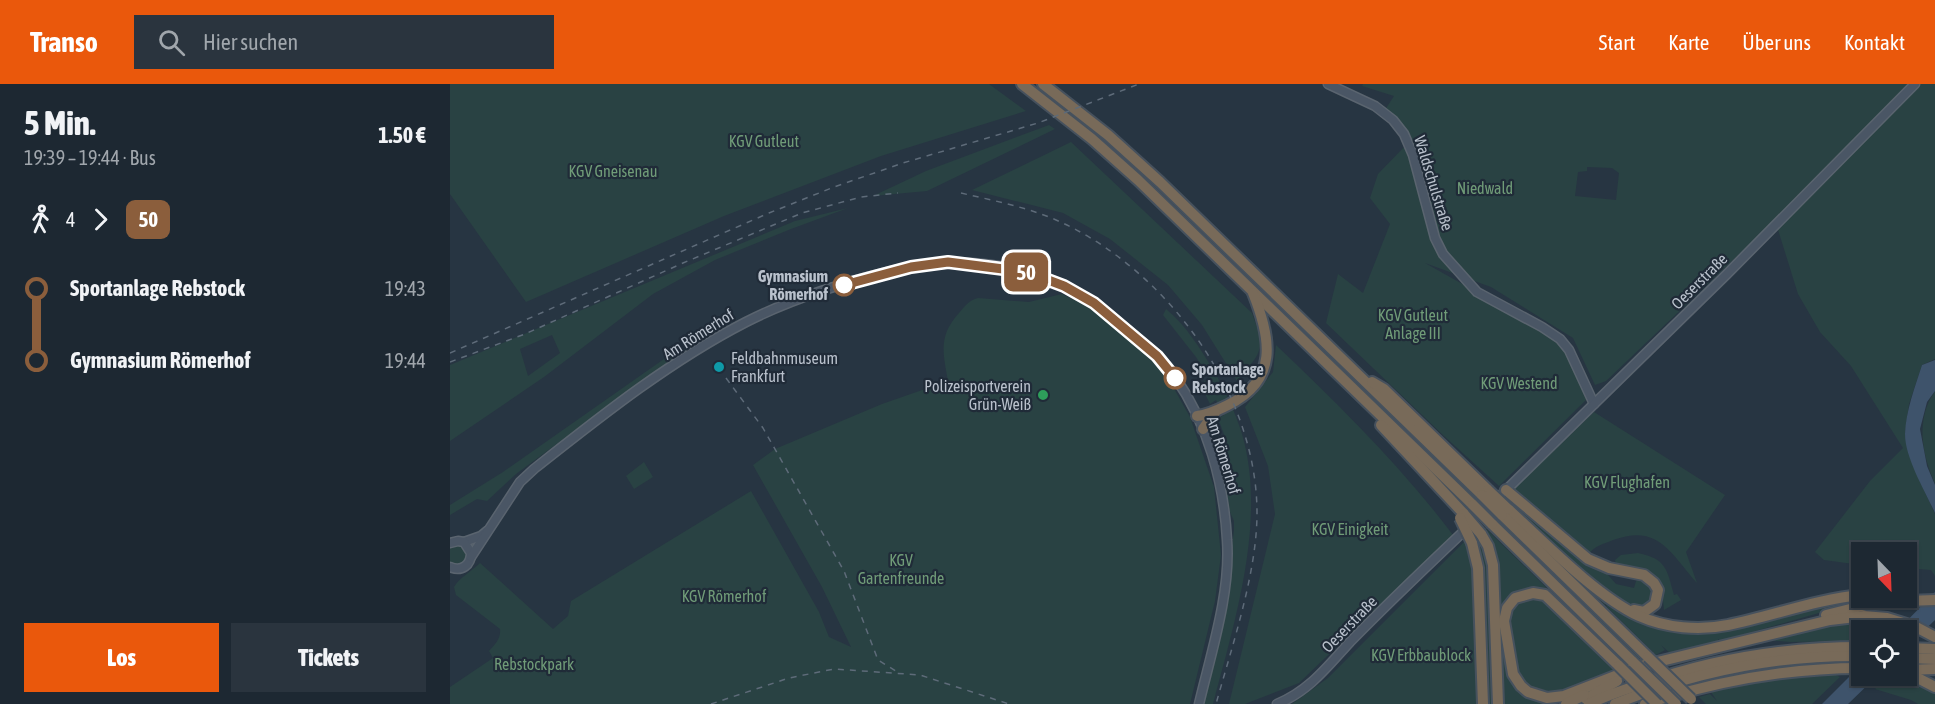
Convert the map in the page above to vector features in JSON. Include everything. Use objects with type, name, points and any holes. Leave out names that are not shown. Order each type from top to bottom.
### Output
[{"type":"highway","points":[[1022,84],[1092,139],[1176,216],[1676,704]]},
{"type":"highway","points":[[1043,84],[1108,135],[1160,182],[1359,374],[1384,389],[1694,701]]},
{"type":"highway","points":[[1197,416],[1215,411],[1248,393],[1258,381],[1266,365],[1268,351],[1265,330],[1250,287]]},
{"type":"highway","points":[[1323,359],[1437,484],[1462,516],[1481,534],[1488,546],[1493,565],[1498,704]]},
{"type":"highway","points":[[1203,429],[1215,411]]},
{"type":"highway","points":[[1503,493],[1588,559],[1609,568],[1644,576],[1654,583],[1659,594],[1655,604],[1649,610],[1640,612],[1624,607]]},
{"type":"highway","points":[[1505,512],[1624,607],[1641,617],[1658,622],[1700,628],[1742,622],[1823,601],[1851,597]]},
{"type":"highway","points":[[1462,516],[1478,568],[1483,704]]},
{"type":"highway","points":[[1851,668],[1761,675],[1706,686],[1652,703],[1619,666],[1540,593],[1525,594],[1515,598],[1507,608],[1504,621],[1511,669],[1521,686],[1546,698],[1564,696],[1641,666],[1830,620],[1877,617],[1902,621],[1935,637]]},
{"type":"highway","points":[[1917,598],[1935,600]]},
{"type":"highway","points":[[1795,628],[1851,608]]},
{"type":"highway","points":[[1589,704],[1670,674],[1735,657],[1796,649],[1851,651]]},
{"type":"highway","points":[[1615,704],[1667,685],[1719,670],[1851,652]]},
{"type":"highway","points":[[1917,658],[1935,659]]},
{"type":"highway","points":[[1566,704],[1606,682],[1676,659]]},
{"type":"highway","points":[[1917,670],[1935,669]]},
{"type":"highway","points":[[1578,704],[1630,674]]},
{"type":"highway","points":[[1917,677],[1935,687]]},
{"type":"street","name":"Waldschulstraße","points":[[1328,84],[1375,105],[1393,120],[1404,134],[1413,155],[1433,230],[1443,254],[1477,292],[1560,339],[1569,350],[1594,404]]},
{"type":"street","name":"Oeserstraße","points":[[1503,493],[1727,274],[1915,84]]},
{"type":"street","name":"Am Römerhof","points":[[471,557],[520,482],[534,469],[640,390],[705,345],[749,320],[830,289],[911,267],[948,262],[1027,272],[1064,286],[1094,303],[1157,356],[1175,378],[1203,429],[1222,493],[1227,551],[1219,616],[1199,704]]},
{"type":"street","points":[[457,542],[481,536],[490,529]]},
{"type":"street","name":"Oeserstraße","points":[[1277,704],[1302,691],[1317,679],[1350,642],[1462,532]]},
{"type":"street","points":[[450,534],[457,542],[470,548],[471,557],[466,566],[451,569]]},
{"type":"green space","points":[[450,84],[989,84],[1026,111],[881,156],[724,216],[526,302],[450,194]]},
{"type":"green space","name":"Niedwald","points":[[1363,84],[1935,84],[1935,359],[1922,365],[1909,404],[1905,436],[1915,470],[1935,514],[1935,576],[1931,570],[1917,569],[1917,542],[1851,542],[1851,564],[1824,560],[1815,552],[1870,481],[1903,448],[1851,366],[1820,332],[1798,294],[1775,220],[1606,381],[1595,385],[1573,338],[1491,287],[1425,263],[1564,341],[1589,397],[1499,486],[1326,323],[1338,274],[1363,293],[1390,224],[1370,198],[1378,174],[1408,143],[1383,113],[1394,96],[1362,86]],"holes":[[[1587,167],[1612,168],[1619,173],[1616,200],[1575,196],[1578,172],[1587,171]]]},
{"type":"green space","points":[[1049,125],[1055,129],[927,191],[873,196],[926,171]]},
{"type":"green space","points":[[1071,142],[1252,313],[1259,335],[1259,350],[1252,363],[1237,381],[1202,325],[1168,285],[1110,239],[1063,213],[972,190]]},
{"type":"green space","points":[[848,208],[715,260],[653,294],[544,377],[450,441],[450,365],[795,221]],"holes":[[[552,335],[560,353],[528,376],[520,349]]]},
{"type":"green space","points":[[1062,294],[1089,307],[1124,332],[1153,361],[1172,385],[1190,417],[1214,487],[1221,555],[1215,601],[1190,704],[450,704],[450,687],[493,658],[489,651],[500,636],[500,629],[456,595],[454,587],[456,584],[480,563],[553,629],[568,616],[571,601],[751,491],[819,612],[829,637],[851,647],[822,587],[753,465],[775,449],[882,404],[948,381],[944,353],[945,337],[952,321],[972,300],[978,298],[1029,302]]},
{"type":"green space","points":[[1166,309],[1193,338],[1230,401],[1242,434],[1249,467],[1250,535],[1245,570],[1213,704],[1204,704],[1234,530],[1234,521],[1215,445],[1226,440],[1218,418],[1224,415],[1216,400],[1210,404],[1200,384],[1209,378],[1196,357],[1163,315]]},
{"type":"green space","points":[[1290,316],[1484,505],[1482,507],[1309,338],[1308,334],[1306,336],[1287,318]]},
{"type":"green space","points":[[691,345],[516,474],[487,501],[477,499],[450,515],[450,505],[503,472],[664,359]]},
{"type":"green space","name":"KGV Einigkeit","points":[[1276,345],[1391,460],[1453,535],[1299,683],[1245,704],[1229,704],[1275,514],[1268,466],[1245,407],[1273,372]]},
{"type":"green space","points":[[1935,391],[1935,484],[1924,449],[1923,425],[1929,402]]},
{"type":"green space","name":"KGV Flughafen","points":[[1594,412],[1725,495],[1686,552],[1697,583],[1662,544],[1642,535],[1613,540],[1596,547],[1589,554],[1512,491]]},
{"type":"green space","points":[[644,462],[653,477],[634,489],[626,476]]},
{"type":"green space","points":[[1510,497],[1602,568],[1616,584],[1634,588],[1637,578],[1646,580],[1655,593],[1649,606],[1635,608],[1599,585],[1511,505],[1507,500]]},
{"type":"green space","points":[[1492,513],[1584,602],[1583,605],[1585,604],[1642,659],[1639,660],[1490,515]]},
{"type":"green space","points":[[1481,524],[1625,664],[1548,594],[1507,603],[1513,680],[1553,701],[1554,704],[1501,704],[1496,565],[1479,526]]},
{"type":"green space","points":[[1475,531],[1489,558],[1495,704],[1486,704],[1472,533]]},
{"type":"green space","name":"KGV Erbbaublock","points":[[1465,541],[1474,563],[1478,704],[1292,704],[1328,678]]},
{"type":"green space","points":[[456,544],[464,546],[468,554],[466,562],[459,566],[450,563],[450,547]]},
{"type":"green space","points":[[1638,553],[1660,562],[1667,572],[1674,595],[1677,594],[1681,600],[1664,610],[1662,590],[1616,565],[1615,560],[1621,555]]},
{"type":"green space","points":[[1554,556],[1618,608],[1683,629],[1851,599],[1851,604],[1721,641],[1718,639],[1718,641],[1671,654],[1661,645],[1665,650],[1656,655],[1606,606],[1612,607],[1607,602],[1605,605]]},
{"type":"green space","points":[[1519,598],[1542,598],[1607,661],[1616,673],[1563,695],[1536,693],[1518,678],[1507,621],[1515,601]]},
{"type":"green space","points":[[1851,622],[1851,641],[1765,640]]},
{"type":"green space","points":[[1832,673],[1840,677],[1812,704],[1706,704],[1699,697],[1710,694],[1717,701],[1709,689],[1769,680],[1769,678]]},
{"type":"green space","points":[[1917,683],[1935,693],[1935,704],[1918,704],[1875,689],[1878,686],[1917,686]]},
{"type":"water","points":[[1935,360],[1935,391],[1927,402],[1920,429],[1927,466],[1935,485],[1935,513],[1912,464],[1905,434],[1909,407],[1922,365]]},
{"type":"water","points":[[1935,592],[1935,620],[1917,637],[1917,620],[1908,620]]},
{"type":"water","points":[[1851,675],[1851,686],[1867,686],[1848,704],[1822,704]]},
{"type":"railway","points":[[450,353],[769,213],[834,187],[903,163],[1038,123],[1139,84]]},
{"type":"railway","points":[[450,362],[525,334],[683,263],[802,213],[861,197],[898,193]]},
{"type":"railway","points":[[961,193],[1017,206],[1049,217],[1090,238],[1129,265],[1164,298],[1195,336],[1221,377],[1240,421],[1253,467],[1257,513],[1256,536],[1248,585],[1216,704]]},
{"type":"railway","points":[[726,378],[763,428],[844,571],[878,660],[899,673]]},
{"type":"railway","points":[[711,704],[789,678],[834,669],[920,675],[1009,704]]},
{"type":"bus line","name":"50","points":[[844,285],[911,267],[948,262],[1027,272],[1064,286],[1094,303],[1157,356],[1175,378]]},
{"type":"place","name":"Gymnasium Römerhof","points":[[844,285]]},
{"type":"place","name":"Feldbahnmuseum Frankfurt","points":[[719,367]]},
{"type":"place","name":"Sportanlage Rebstock","points":[[1175,378]]},
{"type":"place","name":"Polizeisportverein Grün-Weiß","points":[[1043,395]]},
{"type":"park label","name":"KGV Gutleut","points":[[764,141]]},
{"type":"park label","name":"KGV Gneisenau","points":[[613,171]]},
{"type":"park label","name":"KGV Gutleut Anlage III","points":[[1413,324]]},
{"type":"park label","name":"KGV Westend","points":[[1519,383]]},
{"type":"park label","name":"KGV Gartenfreunde","points":[[901,569]]},
{"type":"park label","name":"KGV Römerhof","points":[[724,596]]},
{"type":"park label","name":"Rebstockpark","points":[[534,664]]}]
